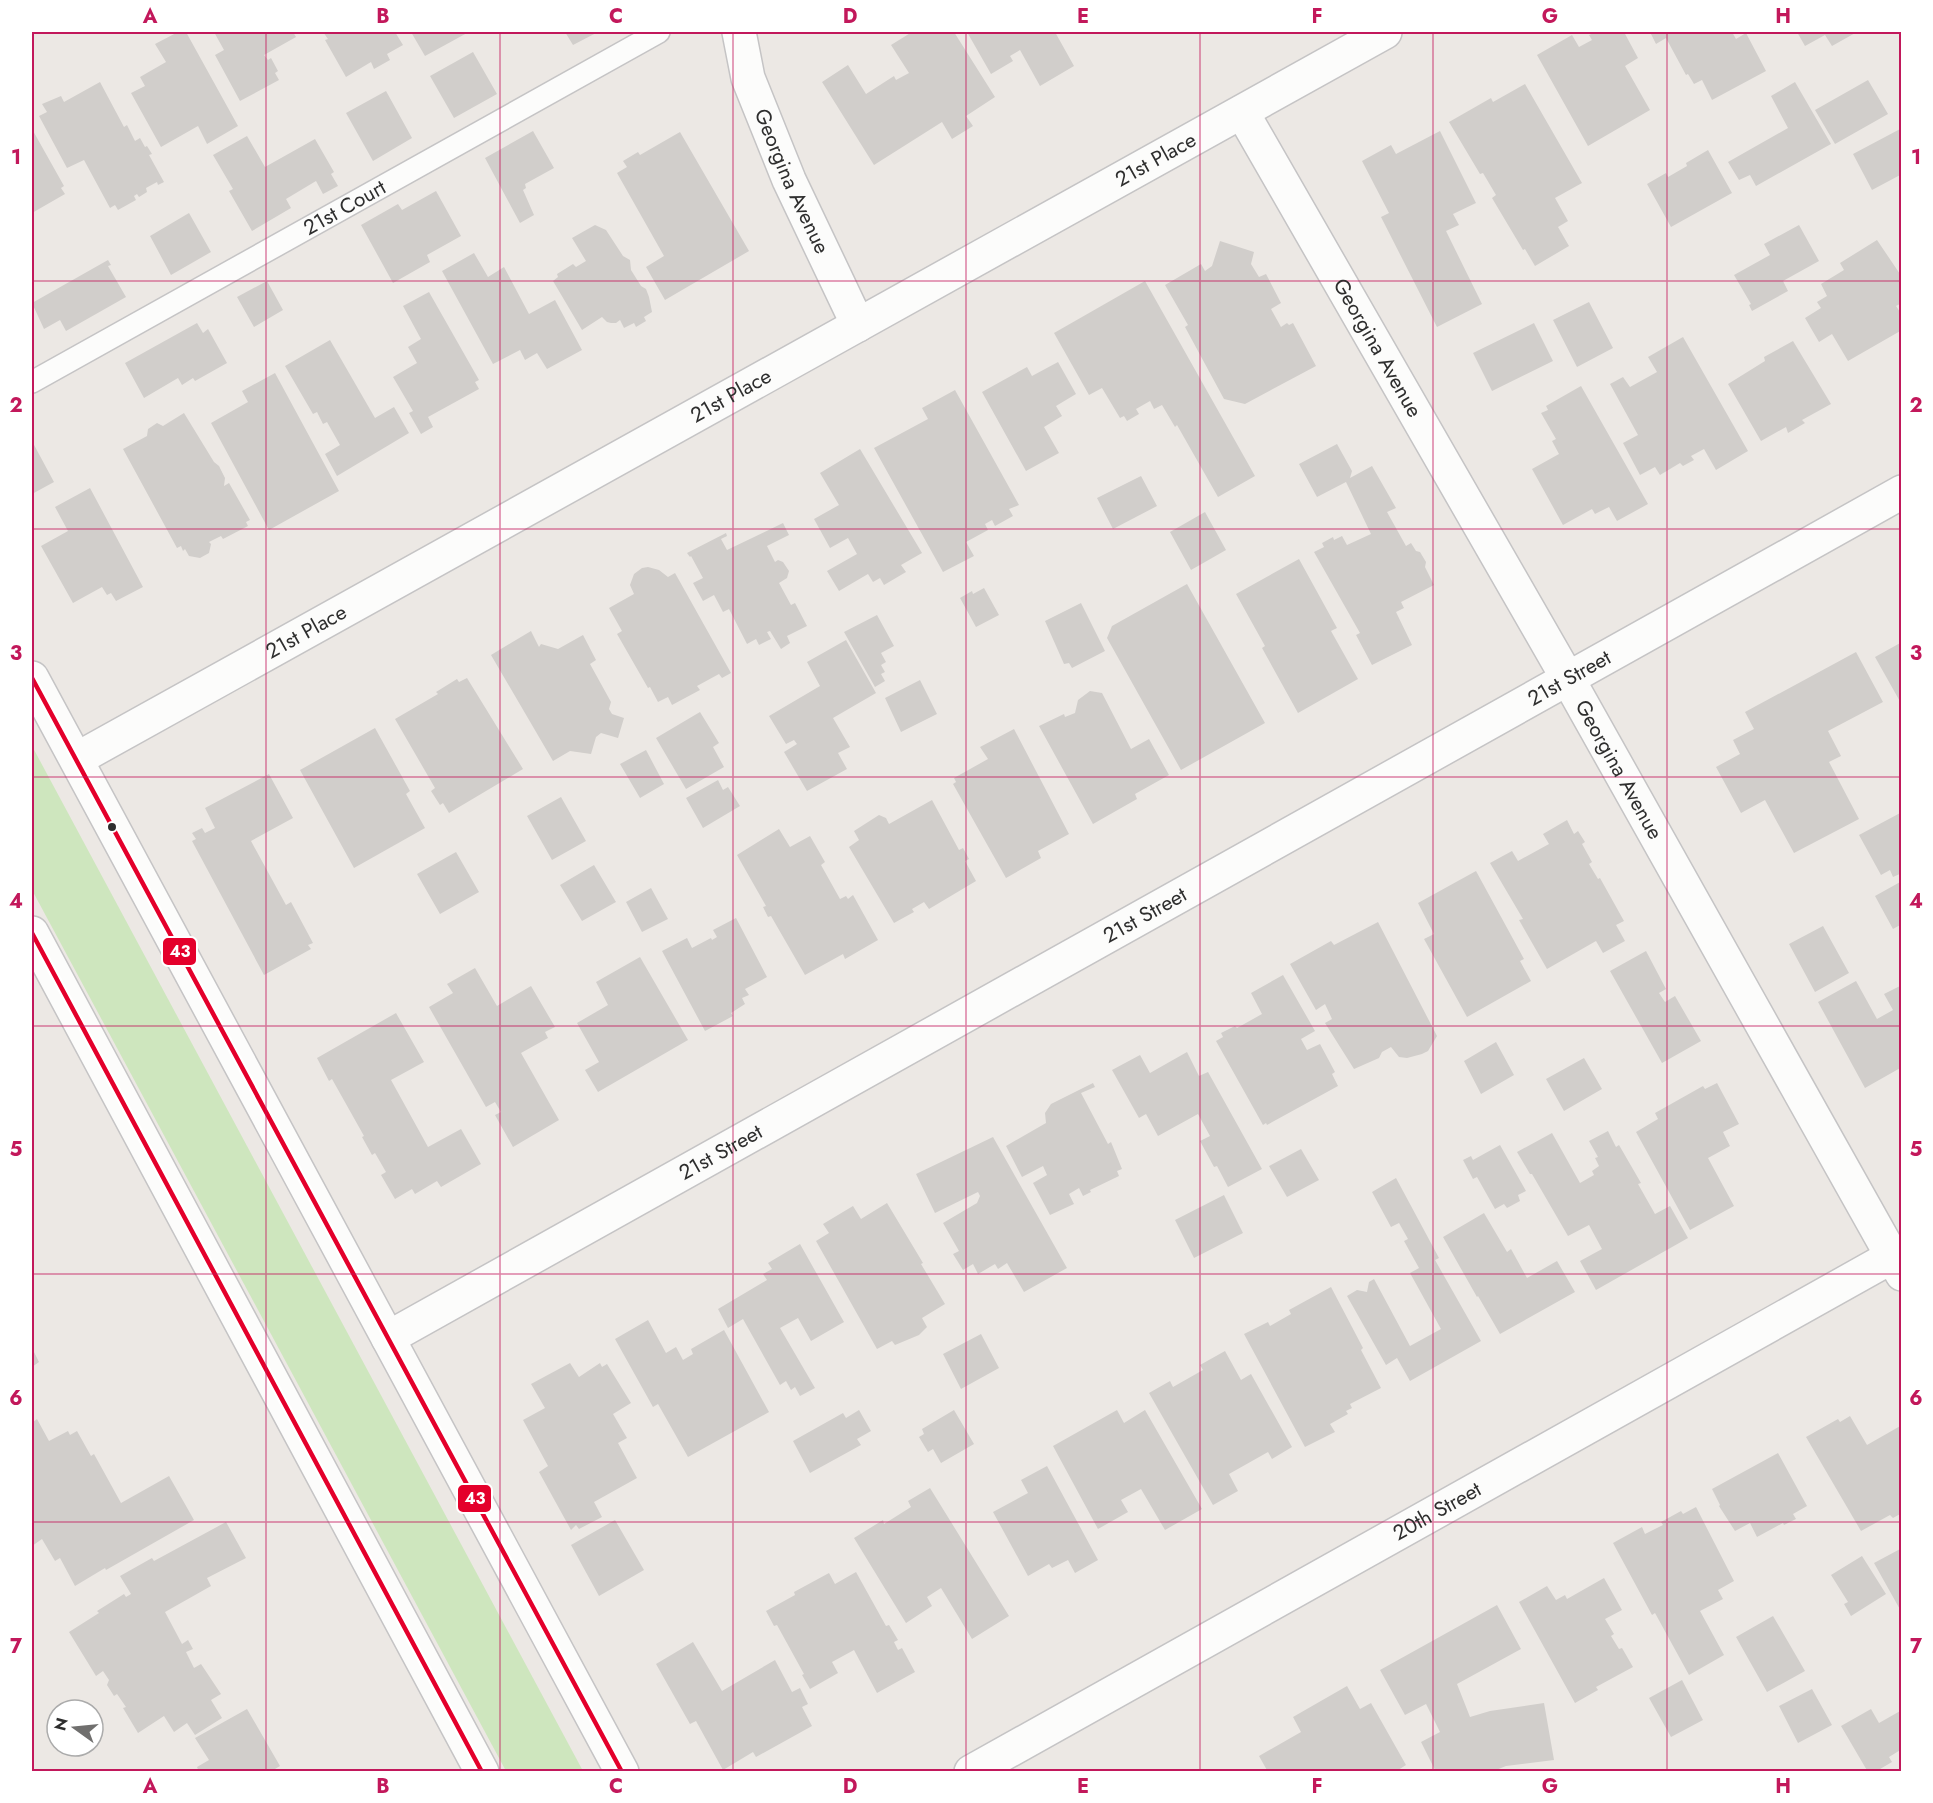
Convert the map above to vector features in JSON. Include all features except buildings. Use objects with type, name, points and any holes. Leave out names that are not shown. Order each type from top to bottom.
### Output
[{"type":"street","name":"Georgina Avenue","points":[[739,32],[748,78],[789,180],[858,325]]},
{"type":"street","name":"21st Place","points":[[76,759],[1385,32]]},
{"type":"street","name":"Georgina Avenue","points":[[1242,112],[1898,1260]]},
{"type":"street","name":"21st Street","points":[[388,1338],[1902,492]]},
{"type":"street","points":[[32,678],[622,1772]]},
{"type":"street","points":[[32,933],[482,1772]]},
{"type":"street","name":"20th Street","points":[[971,1772],[1898,1260]]},
{"type":"lane","name":"21st Court","points":[[32,382],[659,32]]},
{"type":"green space","points":[[32,746],[583,1771],[506,1771],[32,890]]},
{"type":"transit line","name":"43","points":[[32,678],[622,1772]]},
{"type":"transit line","name":"43","points":[[32,933],[482,1772]]}]
